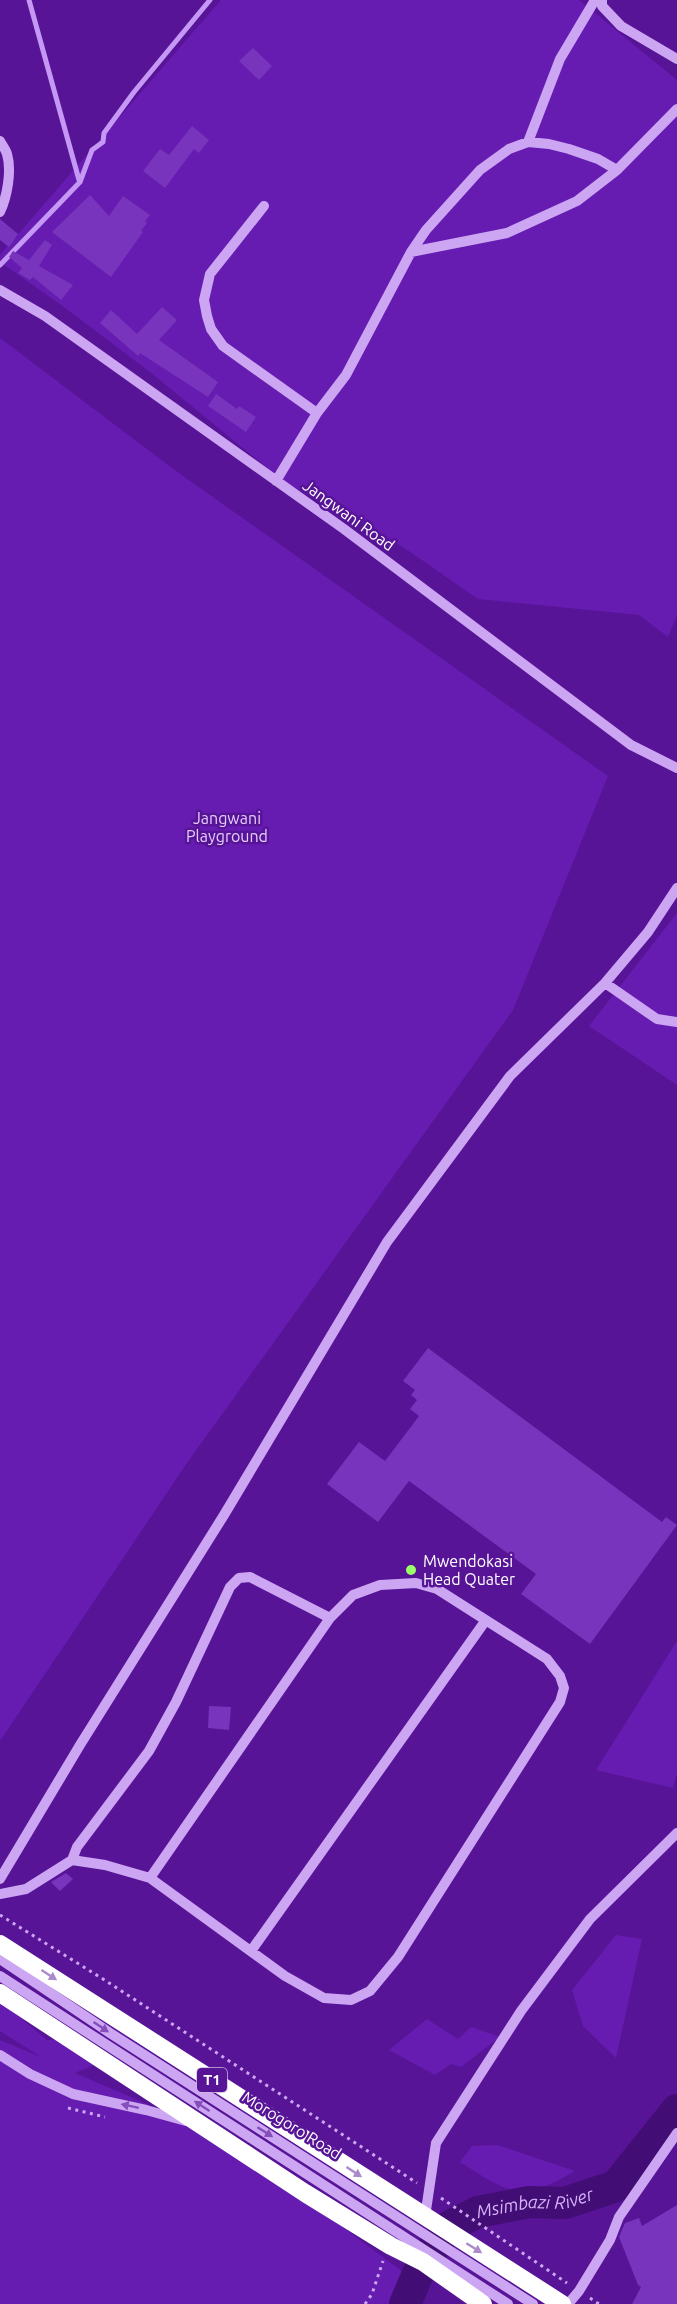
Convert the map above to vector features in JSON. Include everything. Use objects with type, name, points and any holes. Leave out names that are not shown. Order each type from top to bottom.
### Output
[{"type":"highway","name":"Morogoro Road","points":[[0,1944],[421,2223]]},
{"type":"highway","name":"Morogoro Road","points":[[0,1993],[305,2193],[401,2246]]},
{"type":"highway","name":"T1","points":[[421,2223],[548,2301]]},
{"type":"highway","name":"T1","points":[[401,2246],[483,2304]]},
{"type":"street","points":[[528,142],[560,59],[595,0]]},
{"type":"street","points":[[602,0],[602,6],[621,26],[677,59]]},
{"type":"street","points":[[411,252],[507,233],[577,201],[617,170],[677,109]]},
{"type":"street","points":[[0,141],[8,154],[8,166],[7,187],[0,212]]},
{"type":"street","points":[[276,481],[317,412],[346,375],[411,252],[426,230],[480,170],[509,149],[528,142],[569,149],[598,159],[617,170]]},
{"type":"street","points":[[264,206],[210,274],[204,300],[207,316],[211,329],[223,346],[317,412]]},
{"type":"street","name":"Jangwani Road","points":[[0,291],[55,323],[344,529],[631,745],[677,768]]},
{"type":"street","points":[[0,1879],[68,1765],[224,1515],[387,1242],[510,1076],[604,983],[648,932],[677,888]]},
{"type":"street","points":[[604,983],[657,1018],[677,1022]]},
{"type":"street","points":[[0,1894],[26,1889],[72,1860],[77,1847],[149,1751],[176,1702],[230,1587],[239,1578],[250,1577],[330,1618]]},
{"type":"street","points":[[72,1860],[105,1865],[150,1878],[285,1976],[324,1998],[351,2000],[370,1991],[398,1957],[560,1702],[564,1689],[560,1677],[547,1659],[437,1589],[416,1583],[380,1584],[353,1595],[330,1618],[150,1878]]},
{"type":"street","points":[[251,1951],[486,1620]]},
{"type":"street","points":[[421,2223],[436,2143],[521,2011],[590,1919],[677,1833]]},
{"type":"street","name":"Morogoro Road","points":[[0,1959],[110,2033],[421,2223]]},
{"type":"street","name":"Morogoro Road","points":[[0,1976],[401,2246],[508,2304]]},
{"type":"street","points":[[0,2055],[30,2074],[73,2094],[146,2110],[207,2127]]},
{"type":"street","points":[[568,2304],[579,2291],[610,2240],[619,2217],[677,2133]]},
{"type":"path","points":[[0,1915],[429,2190],[562,2279]]},
{"type":"path","points":[[62,2104],[71,2110],[99,2117],[109,2117]]},
{"type":"path","points":[[365,2304],[372,2294],[386,2253],[401,2246]]},
{"type":"green space","points":[[221,0],[579,0],[677,80],[677,615],[668,637],[639,615],[478,599],[403,547],[287,484],[150,372],[0,262],[0,255]]},
{"type":"green space","name":"Jangwani Playground","points":[[0,338],[176,471],[608,776],[513,1010],[187,1463],[0,1741]]},
{"type":"green space","points":[[677,913],[677,1085],[589,1026]]},
{"type":"green space","points":[[677,1641],[677,1773],[673,1788],[596,1770]]},
{"type":"green space","points":[[616,1935],[642,1939],[616,2058],[583,2026],[572,1990]]},
{"type":"green space","points":[[0,2001],[47,2040],[62,2039],[94,2065],[75,2073],[219,2135],[415,2281],[394,2304],[0,2304],[0,2040],[41,2057],[0,2031]]},
{"type":"green space","points":[[427,2019],[458,2039],[471,2027],[500,2037],[461,2067],[451,2064],[435,2075],[389,2050]]},
{"type":"green space","points":[[498,2145],[575,2171],[541,2188],[528,2191],[504,2187],[460,2162],[472,2146]]},
{"type":"building","points":[[253,48],[272,66],[259,80],[239,61]]},
{"type":"building","points":[[192,126],[209,140],[199,153],[194,149],[165,188],[143,171],[160,149],[169,155]]},
{"type":"building","points":[[90,195],[109,216],[123,196],[150,215],[145,221],[147,223],[141,231],[143,232],[111,277],[52,232]]},
{"type":"building","points":[[0,219],[18,234],[9,247],[0,240]]},
{"type":"building","points":[[45,240],[52,245],[39,266],[73,285],[61,300],[33,277],[30,280],[18,273],[22,268],[9,257],[13,251],[29,260]]},
{"type":"building","points":[[162,307],[177,320],[159,340],[218,382],[208,397],[140,353],[138,356],[100,323],[111,310],[137,334]]},
{"type":"building","points":[[216,394],[237,409],[239,406],[256,417],[246,432],[208,406]]},
{"type":"building","points":[[428,1348],[662,1522],[666,1517],[677,1525],[590,1644],[521,1594],[536,1574],[409,1481],[378,1522],[327,1484],[359,1442],[385,1461],[419,1416],[410,1409],[417,1400],[411,1395],[415,1390],[403,1381]]},
{"type":"building","points":[[209,1706],[231,1707],[229,1730],[208,1728]]},
{"type":"building","points":[[66,1873],[73,1879],[60,1891],[51,1882]]},
{"type":"building","points":[[677,2205],[677,2304],[632,2304],[641,2287],[638,2285],[619,2237],[625,2223],[639,2218],[642,2226]]},
{"type":"waterway","points":[[29,0],[79,180]]},
{"type":"waterway","points":[[0,265],[80,182],[92,150],[103,142],[104,133],[134,92],[210,0]]},
{"type":"waterway","name":"Msimbazi River","points":[[405,2304],[423,2262],[450,2226],[478,2212],[529,2202],[565,2203],[616,2186],[677,2110]]},
{"type":"place","name":"Mwendokasi Head Quater","points":[[411,1570]]}]
